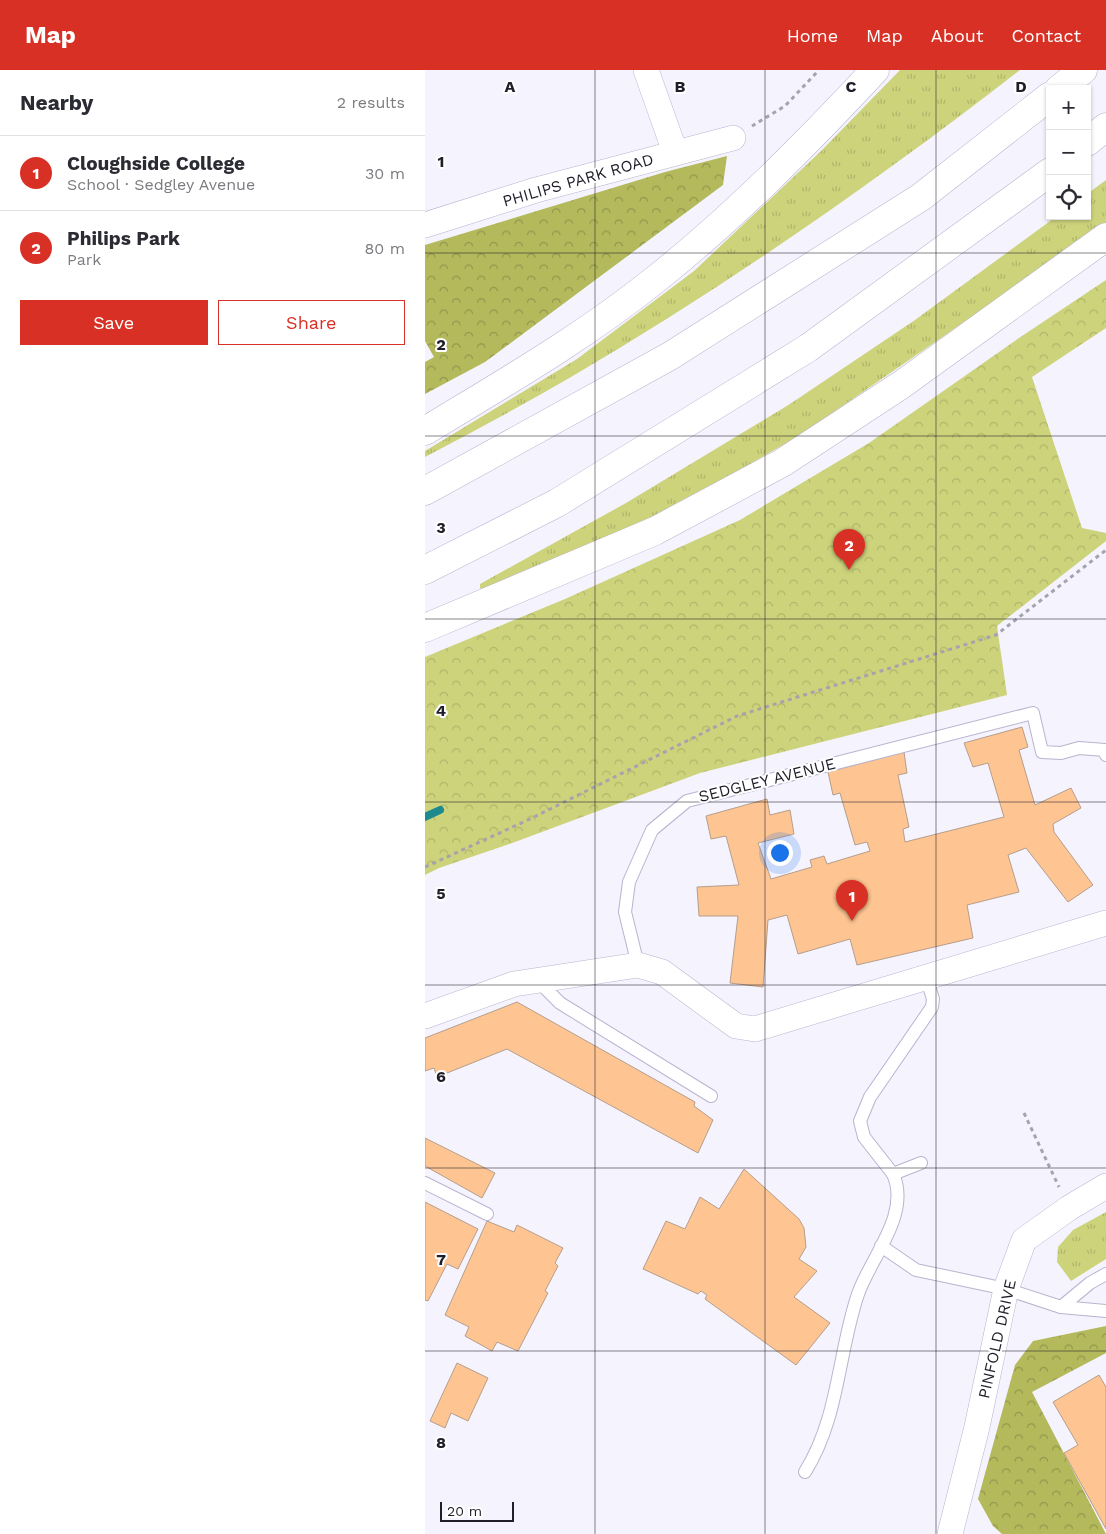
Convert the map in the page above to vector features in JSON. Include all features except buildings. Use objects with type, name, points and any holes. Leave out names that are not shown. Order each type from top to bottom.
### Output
[{"type":"highway","points":[[425,431],[558,350],[656,280],[763,187],[875,70]]},
{"type":"highway","points":[[1064,85],[1083,70]]},
{"type":"highway","points":[[425,491],[687,346],[921,197],[1046,99]]},
{"type":"highway","points":[[1091,139],[1106,127]]},
{"type":"highway","points":[[425,570],[557,503],[808,348],[1046,175]]},
{"type":"highway","points":[[425,628],[655,531],[782,463],[901,385],[1106,237]]},
{"type":"street","points":[[645,70],[675,152]]},
{"type":"street","name":"PHILIPS PARK ROAD","points":[[425,225],[536,190],[733,138]]},
{"type":"street","points":[[425,1016],[514,984],[638,965],[662,972],[736,1026],[755,1029],[1106,923]]},
{"type":"street","name":"PINFOLD DRIVE","points":[[951,1534],[977,1427],[1007,1289],[1024,1240],[1069,1208],[1106,1186]]},
{"type":"lane","name":"SEDGLEY AVENUE","points":[[638,965],[625,912],[629,882],[652,830],[687,801],[1033,713],[1042,752],[1061,753],[1079,748],[1105,750],[1106,755]]},
{"type":"lane","points":[[805,1472],[815,1455],[827,1423],[859,1292],[881,1246],[898,1201],[897,1183],[893,1174],[864,1137],[860,1120],[870,1097],[932,1007],[933,999],[926,977]]},
{"type":"lane","points":[[537,980],[560,1003],[711,1096]]},
{"type":"lane","points":[[893,1174],[921,1163]]},
{"type":"lane","points":[[425,1183],[487,1214]]},
{"type":"lane","points":[[881,1246],[917,1270],[1007,1289],[1061,1307],[1106,1311]]},
{"type":"lane","points":[[1061,1307],[1106,1274]]},
{"type":"path","points":[[733,138],[785,106],[819,70]]},
{"type":"path","points":[[425,867],[528,820],[737,716],[996,635],[1106,550]]},
{"type":"path","points":[[1024,1113],[1069,1208]]},
{"type":"green space","points":[[900,70],[1020,70],[912,152],[744,269],[630,342],[498,418],[425,457],[425,451],[577,359],[694,271],[822,150]]},
{"type":"green space","points":[[727,156],[723,185],[485,362],[425,394],[425,362],[434,357],[425,341],[425,245],[665,172]]},
{"type":"green space","points":[[1106,180],[1106,224],[802,434],[684,502],[554,561],[482,589],[480,588],[480,584],[626,503],[790,404],[915,320],[1052,220],[1091,220],[1091,191]]},
{"type":"green space","points":[[1106,280],[1106,328],[1032,377],[1082,528],[1106,533],[1106,541],[997,626],[1007,695],[700,773],[515,842],[439,868],[425,875],[425,657],[565,599],[740,520],[869,443],[1019,338]]},
{"type":"green space","points":[[1106,1212],[1106,1259],[1071,1281],[1057,1262],[1058,1247],[1073,1230]]},
{"type":"green space","points":[[1106,1326],[1106,1353],[1032,1392],[1106,1534],[1002,1534],[993,1526],[978,1499],[1015,1365],[1033,1341]]},
{"type":"waterway","points":[[425,817],[440,810]]},
{"type":"place","name":"Philips Park","points":[[849,570]]},
{"type":"place","name":"Cloughside College","points":[[852,921]]}]
